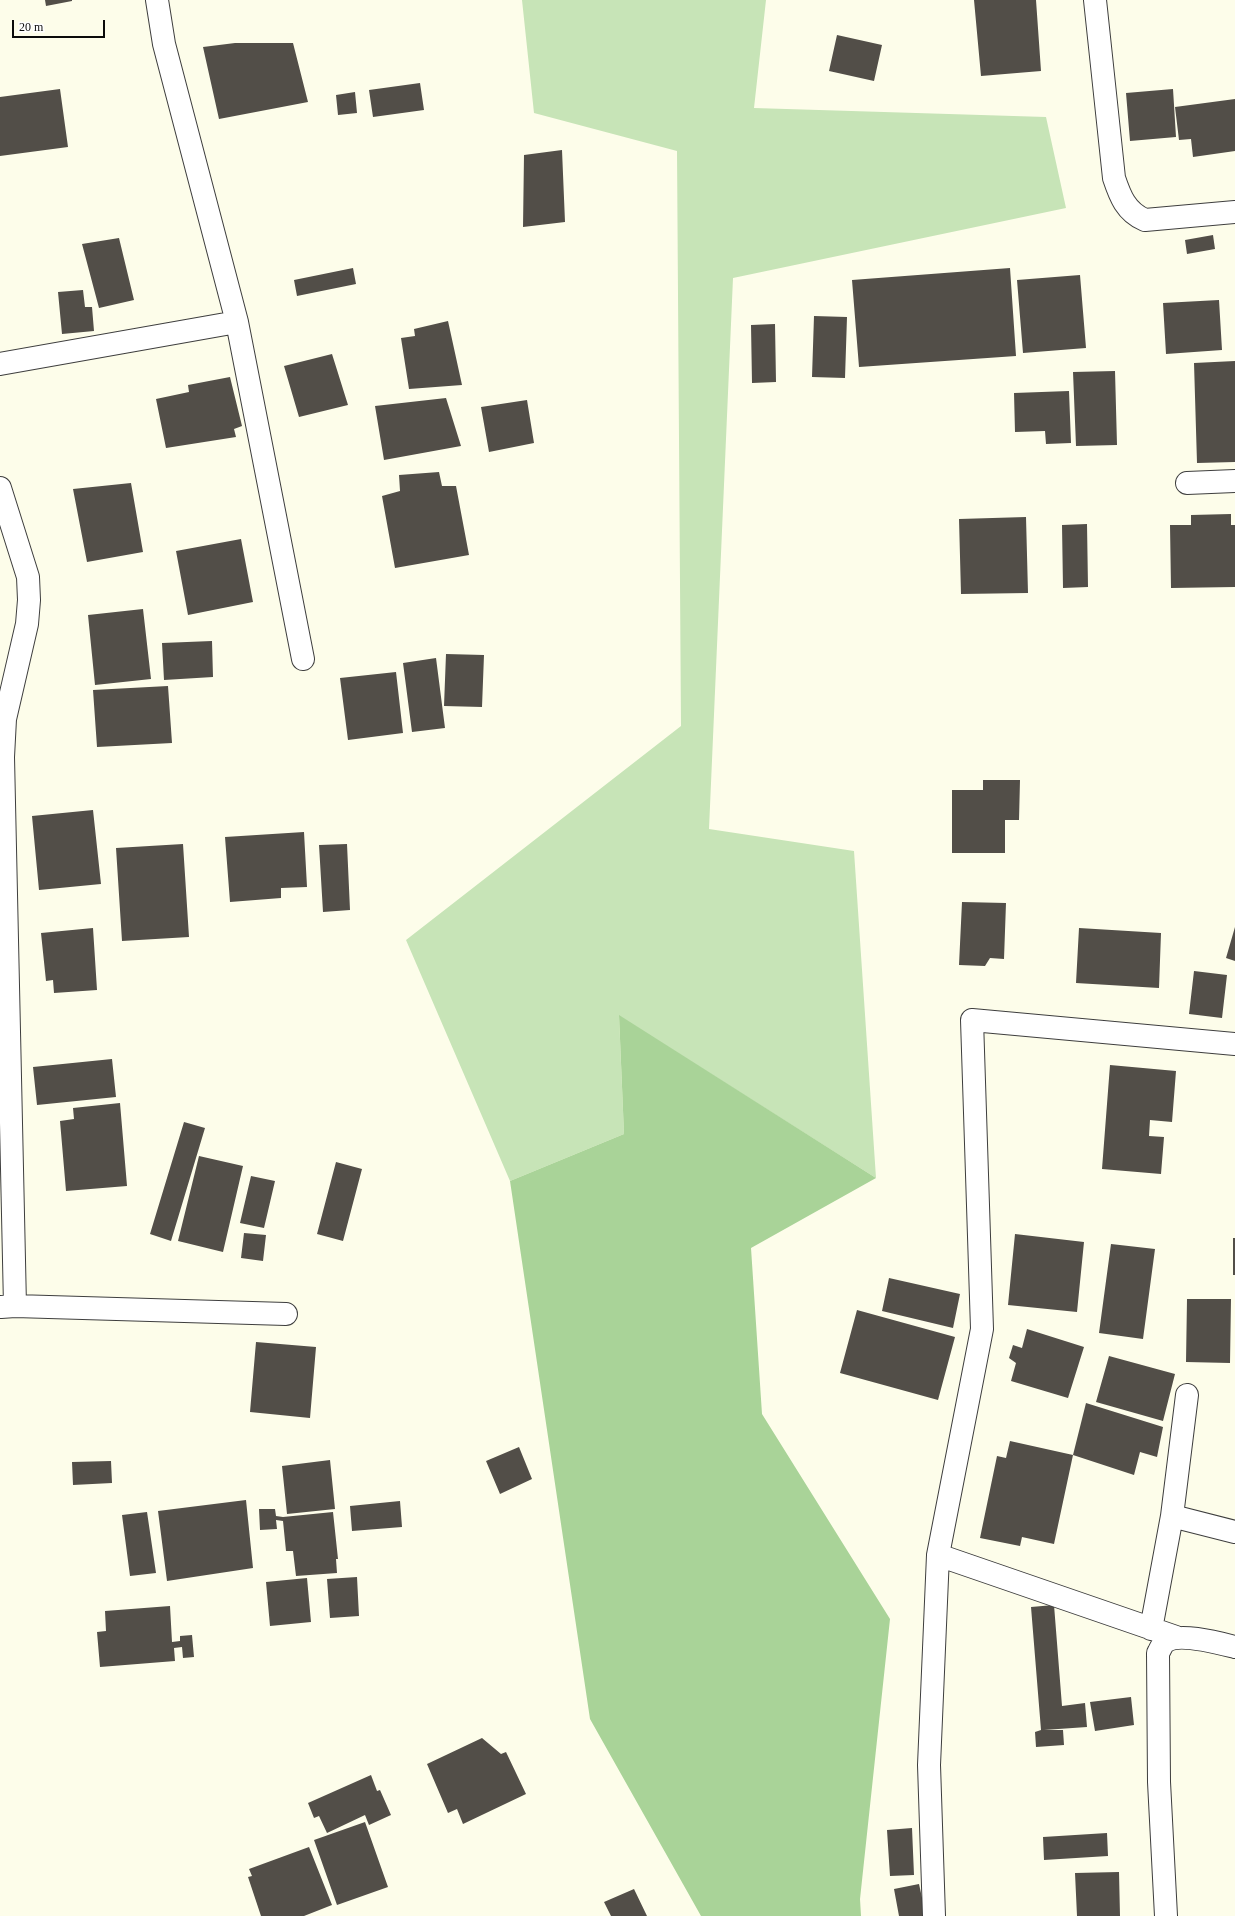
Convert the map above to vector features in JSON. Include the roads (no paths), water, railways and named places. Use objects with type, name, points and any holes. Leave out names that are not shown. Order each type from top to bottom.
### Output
[{"type":"street","points":[[157,0],[164,44],[237,322],[303,659]]},
{"type":"street","points":[[1095,0],[1114,178],[1122,201],[1134,215],[1145,220],[1235,212]]},
{"type":"street","points":[[0,364],[237,322]]},
{"type":"street","points":[[1187,483],[1235,481]]},
{"type":"street","points":[[0,488],[28,577],[30,600],[27,624],[5,719],[3,757],[7,1307],[286,1314]]},
{"type":"street","points":[[934,1916],[929,1764],[938,1555],[982,1329],[972,1020],[1235,1044]]},
{"type":"street","points":[[1151,1629],[1172,1516],[1187,1395]]},
{"type":"street","points":[[1172,1516],[1235,1532]]},
{"type":"street","points":[[938,1555],[1176,1638],[1218,1643],[1234,1642]]},
{"type":"street","points":[[1166,1916],[1159,1782],[1158,1653],[1164,1642],[1176,1638]]}]
